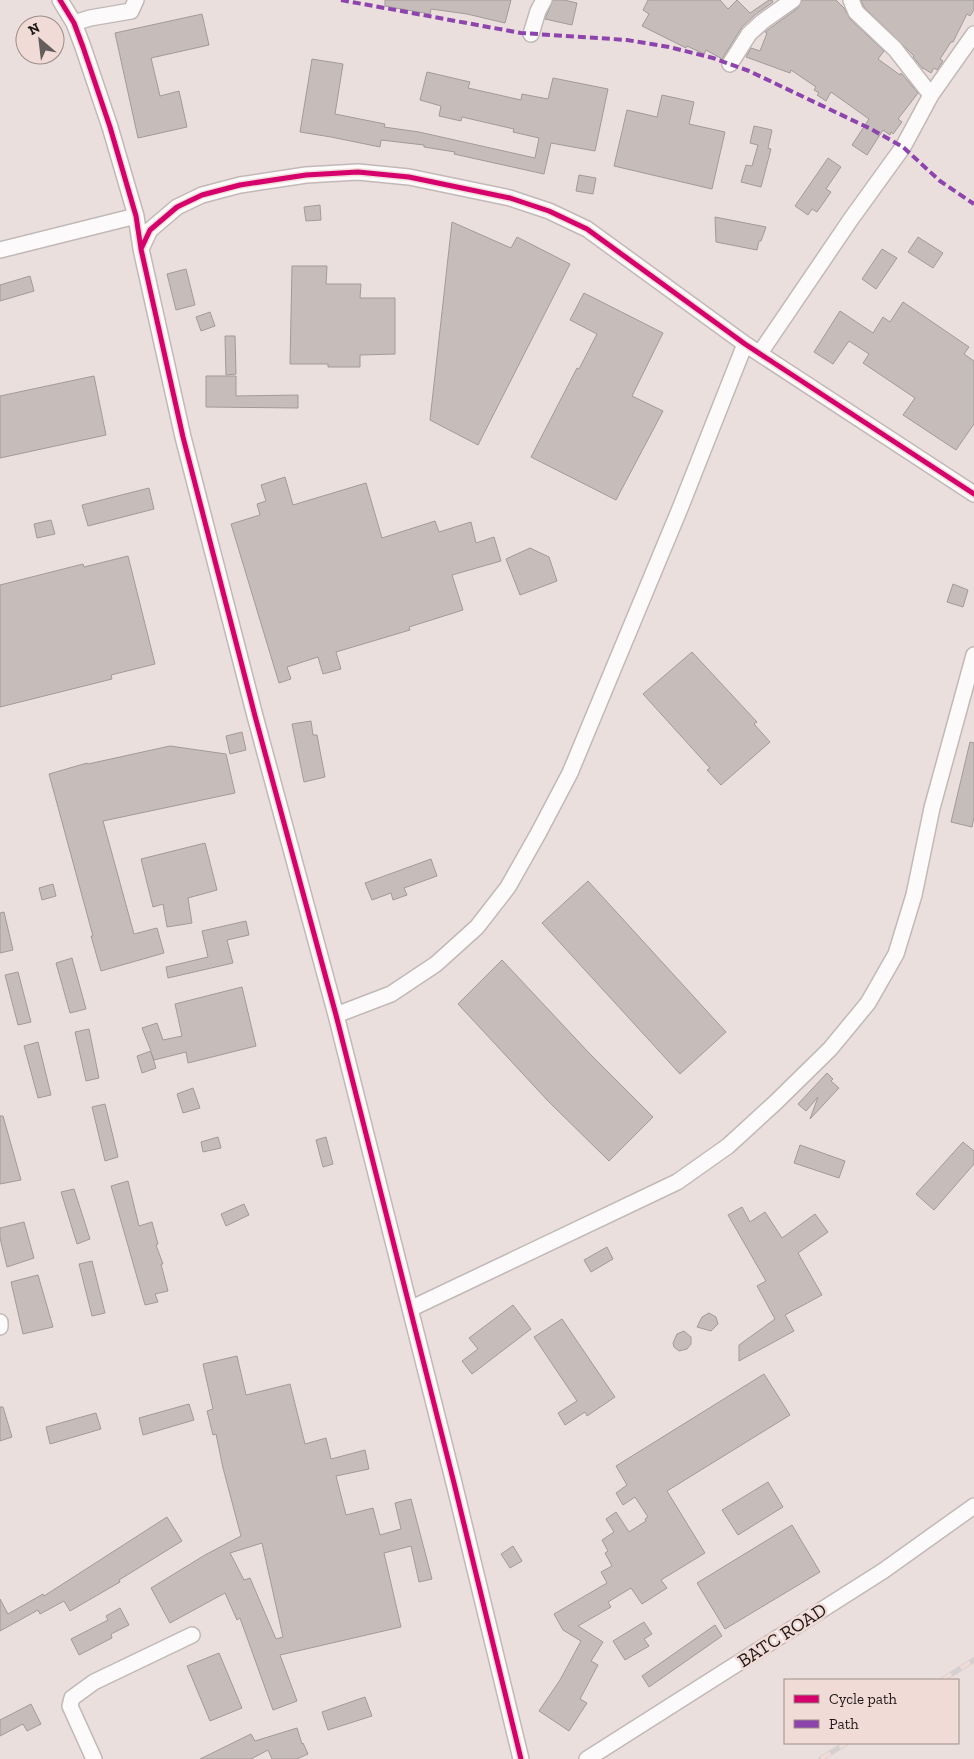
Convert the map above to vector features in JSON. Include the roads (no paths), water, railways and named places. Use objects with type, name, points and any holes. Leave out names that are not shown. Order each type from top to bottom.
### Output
[{"type":"street","points":[[60,0],[74,23],[110,127],[136,216],[141,249],[183,437],[255,716],[336,1015],[521,1759]]},
{"type":"street","points":[[74,23],[130,10],[136,0]]},
{"type":"street","points":[[532,34],[538,12],[544,0]]},
{"type":"street","points":[[730,64],[749,34],[762,22],[793,0]]},
{"type":"street","points":[[851,0],[856,12],[895,49],[932,95]]},
{"type":"street","points":[[760,353],[851,219],[903,147],[932,95],[974,34]]},
{"type":"street","points":[[141,249],[150,230],[177,207],[202,195],[240,185],[306,175],[358,172],[409,177],[510,198],[548,211],[587,229],[745,344],[974,494]]},
{"type":"street","points":[[0,250],[136,216]]},
{"type":"street","points":[[336,1015],[391,994],[436,964],[478,928],[508,887],[540,832],[570,773],[681,506],[745,344]]},
{"type":"street","points":[[410,1309],[677,1182],[728,1146],[830,1049],[868,1003],[896,954],[914,894],[932,808],[974,654]]},
{"type":"street","points":[[0,1322],[0,1327]]},
{"type":"street","name":"BATC ROAD","points":[[587,1759],[882,1571],[974,1506]]},
{"type":"street","points":[[94,1759],[70,1706],[72,1698],[94,1682],[192,1635]]},
{"type":"railway","points":[[944,1679],[974,1660]]},
{"type":"railway","points":[[821,1759],[844,1744]]}]
